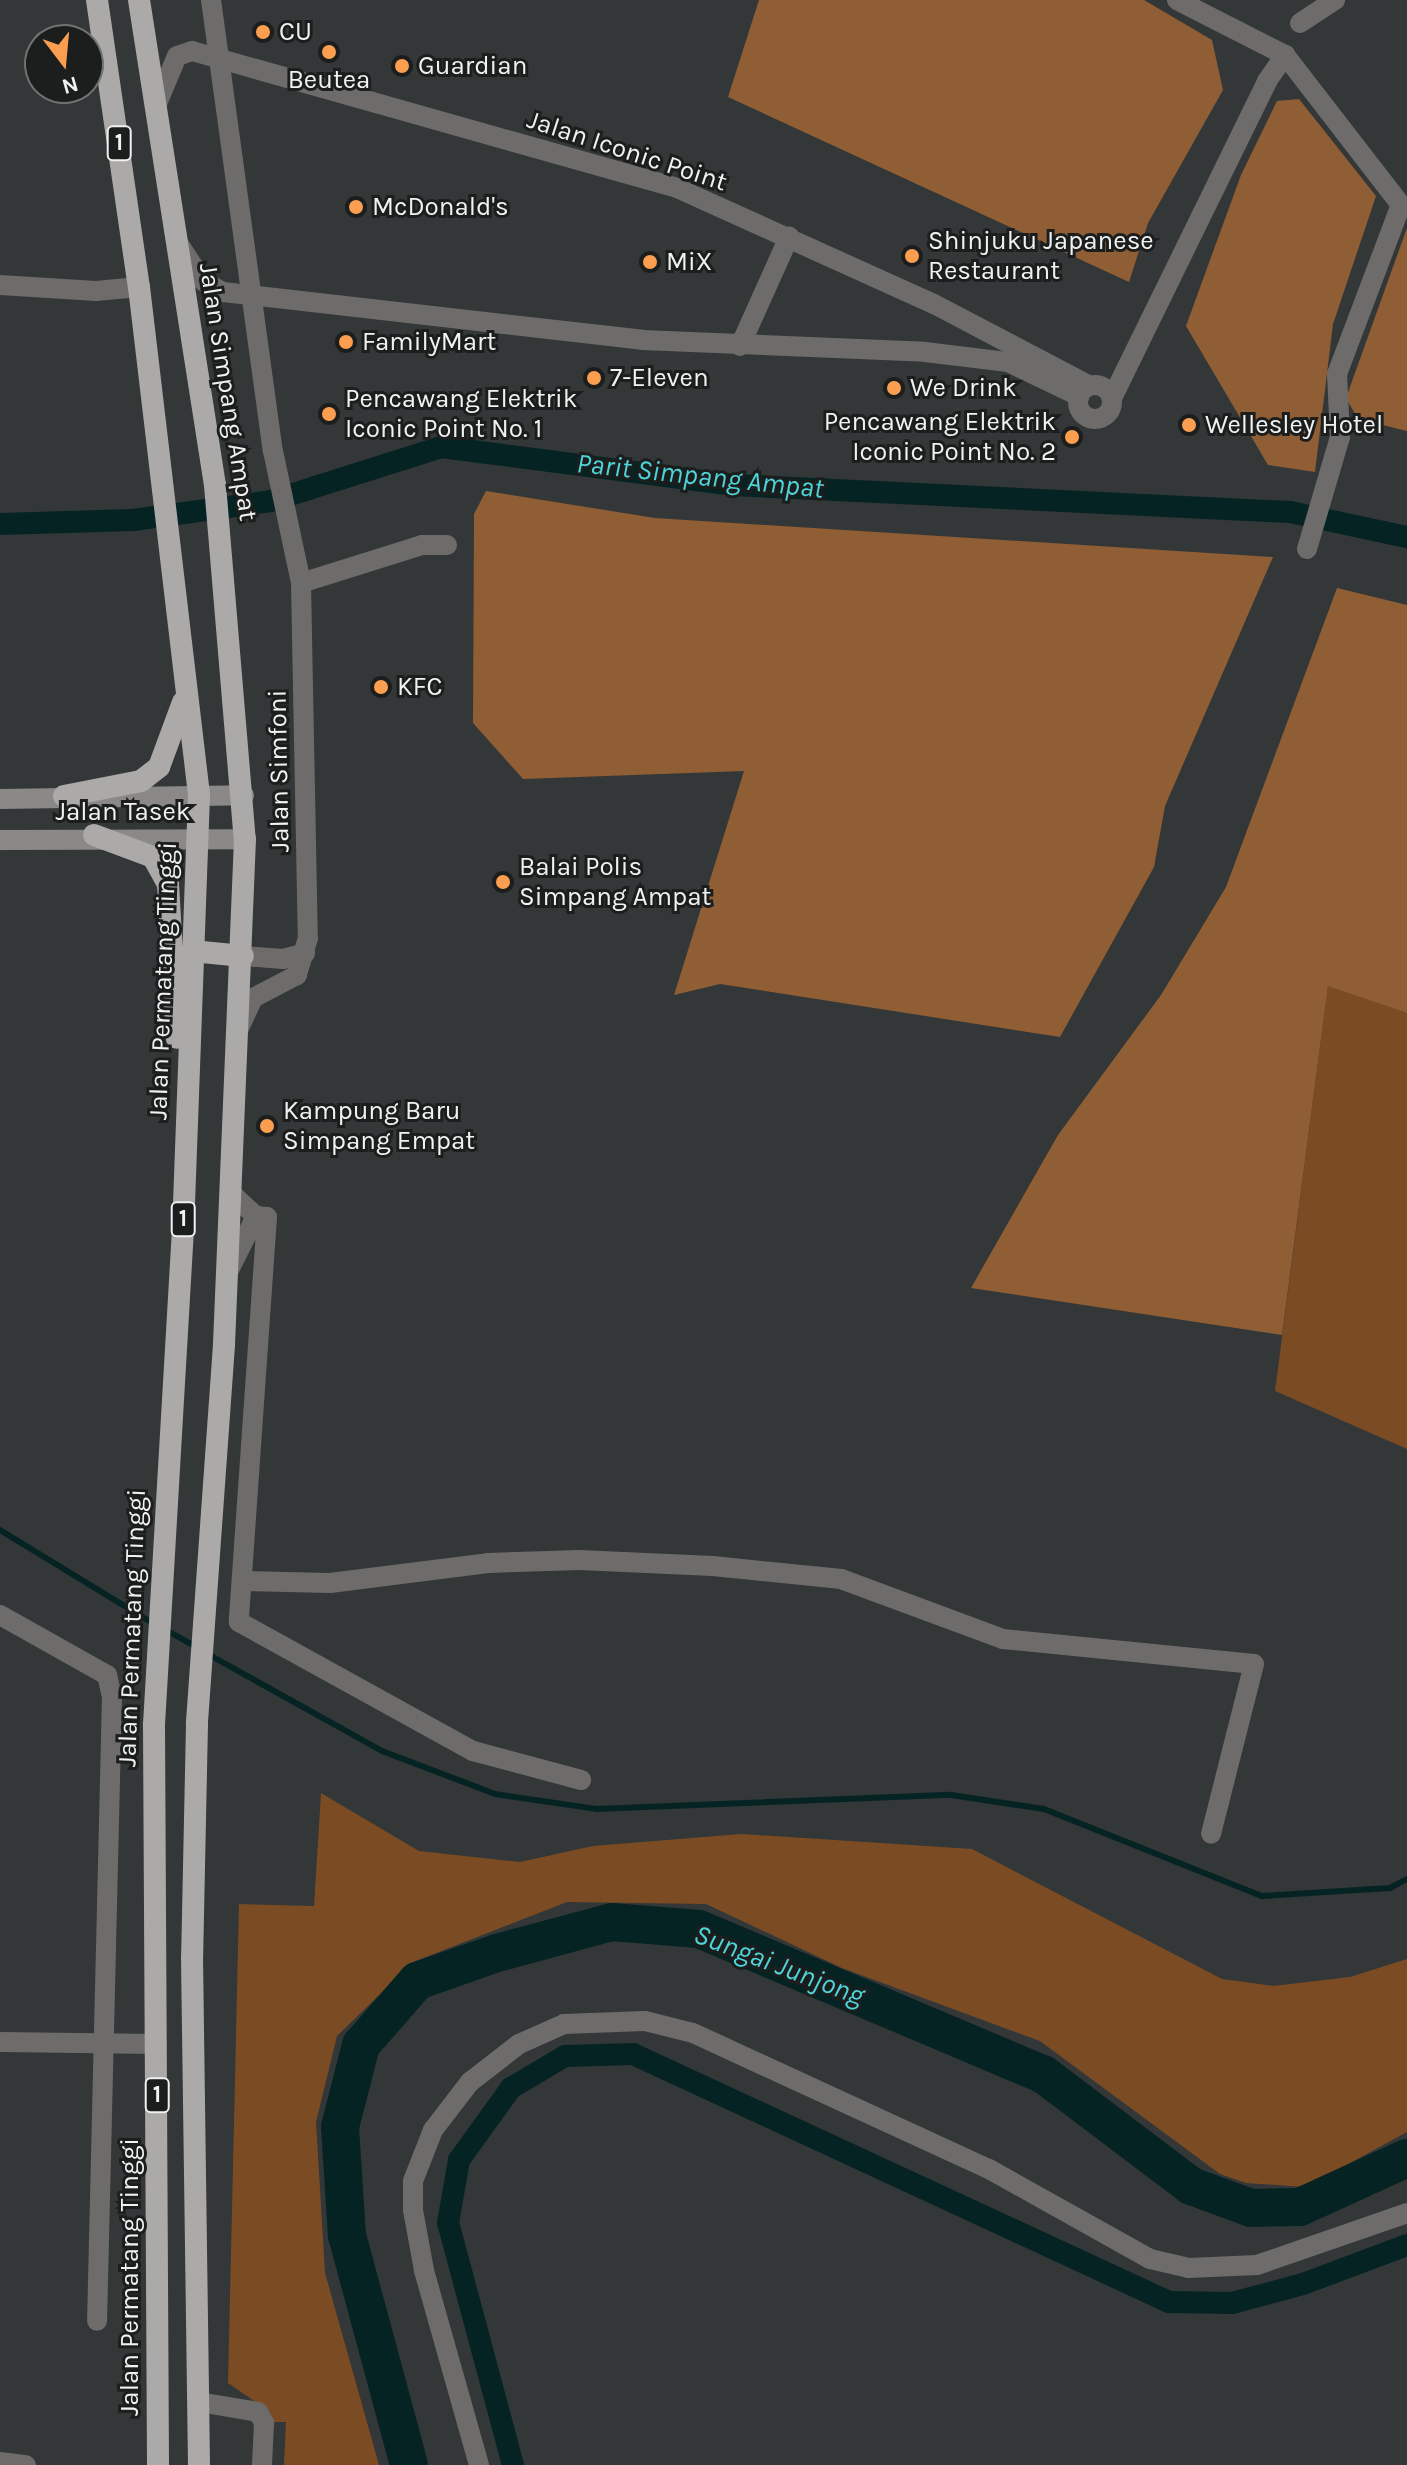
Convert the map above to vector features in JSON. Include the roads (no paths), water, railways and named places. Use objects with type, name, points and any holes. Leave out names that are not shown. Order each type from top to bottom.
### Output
[{"type":"highway","name":"1","points":[[97,0],[139,287],[199,795]]},
{"type":"highway","name":"Jalan Simpang Ampat","points":[[139,0],[215,485],[244,795]]},
{"type":"highway","points":[[64,796],[141,781],[159,767],[186,691]]},
{"type":"highway","name":"Jalan Permatang Tinggi","points":[[158,2465],[154,1725],[199,795]]},
{"type":"highway","name":"1","points":[[199,2465],[192,1957],[197,1724],[224,1345],[243,956],[244,795]]},
{"type":"highway","points":[[94,835],[153,857],[168,884],[175,1023],[186,1095]]},
{"type":"highway","points":[[192,951],[243,956]]},
{"type":"main road","name":"Jalan Tasek","points":[[0,799],[244,795]]},
{"type":"main road","name":"Jalan Tasek","points":[[0,840],[94,835],[245,839]]},
{"type":"street","name":"Jalan Simfoni","points":[[211,0],[273,451],[286,527],[301,583],[305,953]]},
{"type":"street","points":[[1177,0],[1285,55],[1404,203],[1337,374],[1340,437],[1329,486],[1309,544]]},
{"type":"street","points":[[1300,23],[1335,0]]},
{"type":"street","name":"Jalan Iconic Point","points":[[156,106],[177,56],[192,51],[677,188],[934,304],[1084,391]]},
{"type":"street","points":[[1084,391],[1082,412],[1097,419],[1107,414],[1112,398],[1267,81],[1285,55]]},
{"type":"street","points":[[740,346],[789,237]]},
{"type":"street","points":[[178,243],[203,281],[223,292],[642,340],[925,352],[1008,362],[1084,391],[1106,388],[1112,398]]},
{"type":"street","points":[[0,285],[96,291],[139,287]]},
{"type":"street","points":[[301,583],[422,545],[447,545]]},
{"type":"street","points":[[243,956],[283,959],[305,953]]},
{"type":"street","points":[[239,1028],[253,998],[297,975],[305,953]]},
{"type":"street","points":[[231,1193],[256,1216],[267,1217],[239,1622],[473,1751],[581,1780]]},
{"type":"street","points":[[227,1275],[256,1216]]},
{"type":"street","points":[[242,1581],[330,1583],[503,1562],[713,1566],[841,1579],[1003,1639],[1254,1664],[1211,1834]]},
{"type":"street","name":"Jalan Permatang Tinggi","points":[[0,1615],[95,1666],[107,1675],[112,1696],[97,2321]]},
{"type":"street","points":[[479,2465],[424,2270],[413,2210],[413,2181],[433,2130],[470,2082],[519,2044],[564,2024],[645,2021],[693,2033],[989,2169],[1150,2259],[1188,2268],[1257,2265],[1407,2213]]},
{"type":"street","points":[[0,2042],[157,2044]]},
{"type":"street","points":[[199,2402],[258,2412],[264,2423],[262,2465]]},
{"type":"street","points":[[0,2462],[26,2465]]},
{"type":"waterway","name":"Parit Simpang Ampat","points":[[0,524],[133,520],[271,501],[441,447],[733,485],[1290,512],[1407,537]]},
{"type":"waterway","points":[[0,1530],[154,1624]]},
{"type":"waterway","points":[[164,1629],[196,1647]]},
{"type":"waterway","points":[[206,1653],[382,1751],[495,1794],[596,1809],[951,1795],[1044,1809],[1262,1896],[1390,1888],[1407,1879]]},
{"type":"waterway","name":"Sungai Junjong","points":[[409,2465],[347,2236],[340,2127],[361,2045],[417,1981],[497,1953],[612,1922],[699,1929],[1043,2074],[1191,2186],[1251,2208],[1300,2207],[1407,2158]]},
{"type":"waterway","points":[[513,2465],[448,2223],[459,2160],[511,2088],[565,2056],[633,2054],[1169,2302],[1232,2303],[1303,2284],[1407,2245]]},
{"type":"place","name":"CU","points":[[263,32]]},
{"type":"place","name":"Beutea","points":[[329,52]]},
{"type":"place","name":"Guardian","points":[[402,66]]},
{"type":"place","name":"McDonald's","points":[[356,207]]},
{"type":"place","name":"Shinjuku Japanese Restaurant","points":[[912,256]]},
{"type":"place","name":"MiX","points":[[650,262]]},
{"type":"place","name":"FamilyMart","points":[[346,342]]},
{"type":"place","name":"7-Eleven","points":[[594,378]]},
{"type":"place","name":"We Drink","points":[[894,388]]},
{"type":"place","name":"Pencawang Elektrik Iconic Point No. 1","points":[[329,414]]},
{"type":"place","name":"Wellesley Hotel","points":[[1189,425]]},
{"type":"place","name":"Pencawang Elektrik Iconic Point No. 2","points":[[1072,437]]},
{"type":"place","name":"KFC","points":[[381,687]]},
{"type":"place","name":"Balai Polis Simpang Ampat","points":[[503,882]]},
{"type":"place","name":"Kampung Baru Simpang Empat","points":[[267,1126]]}]
